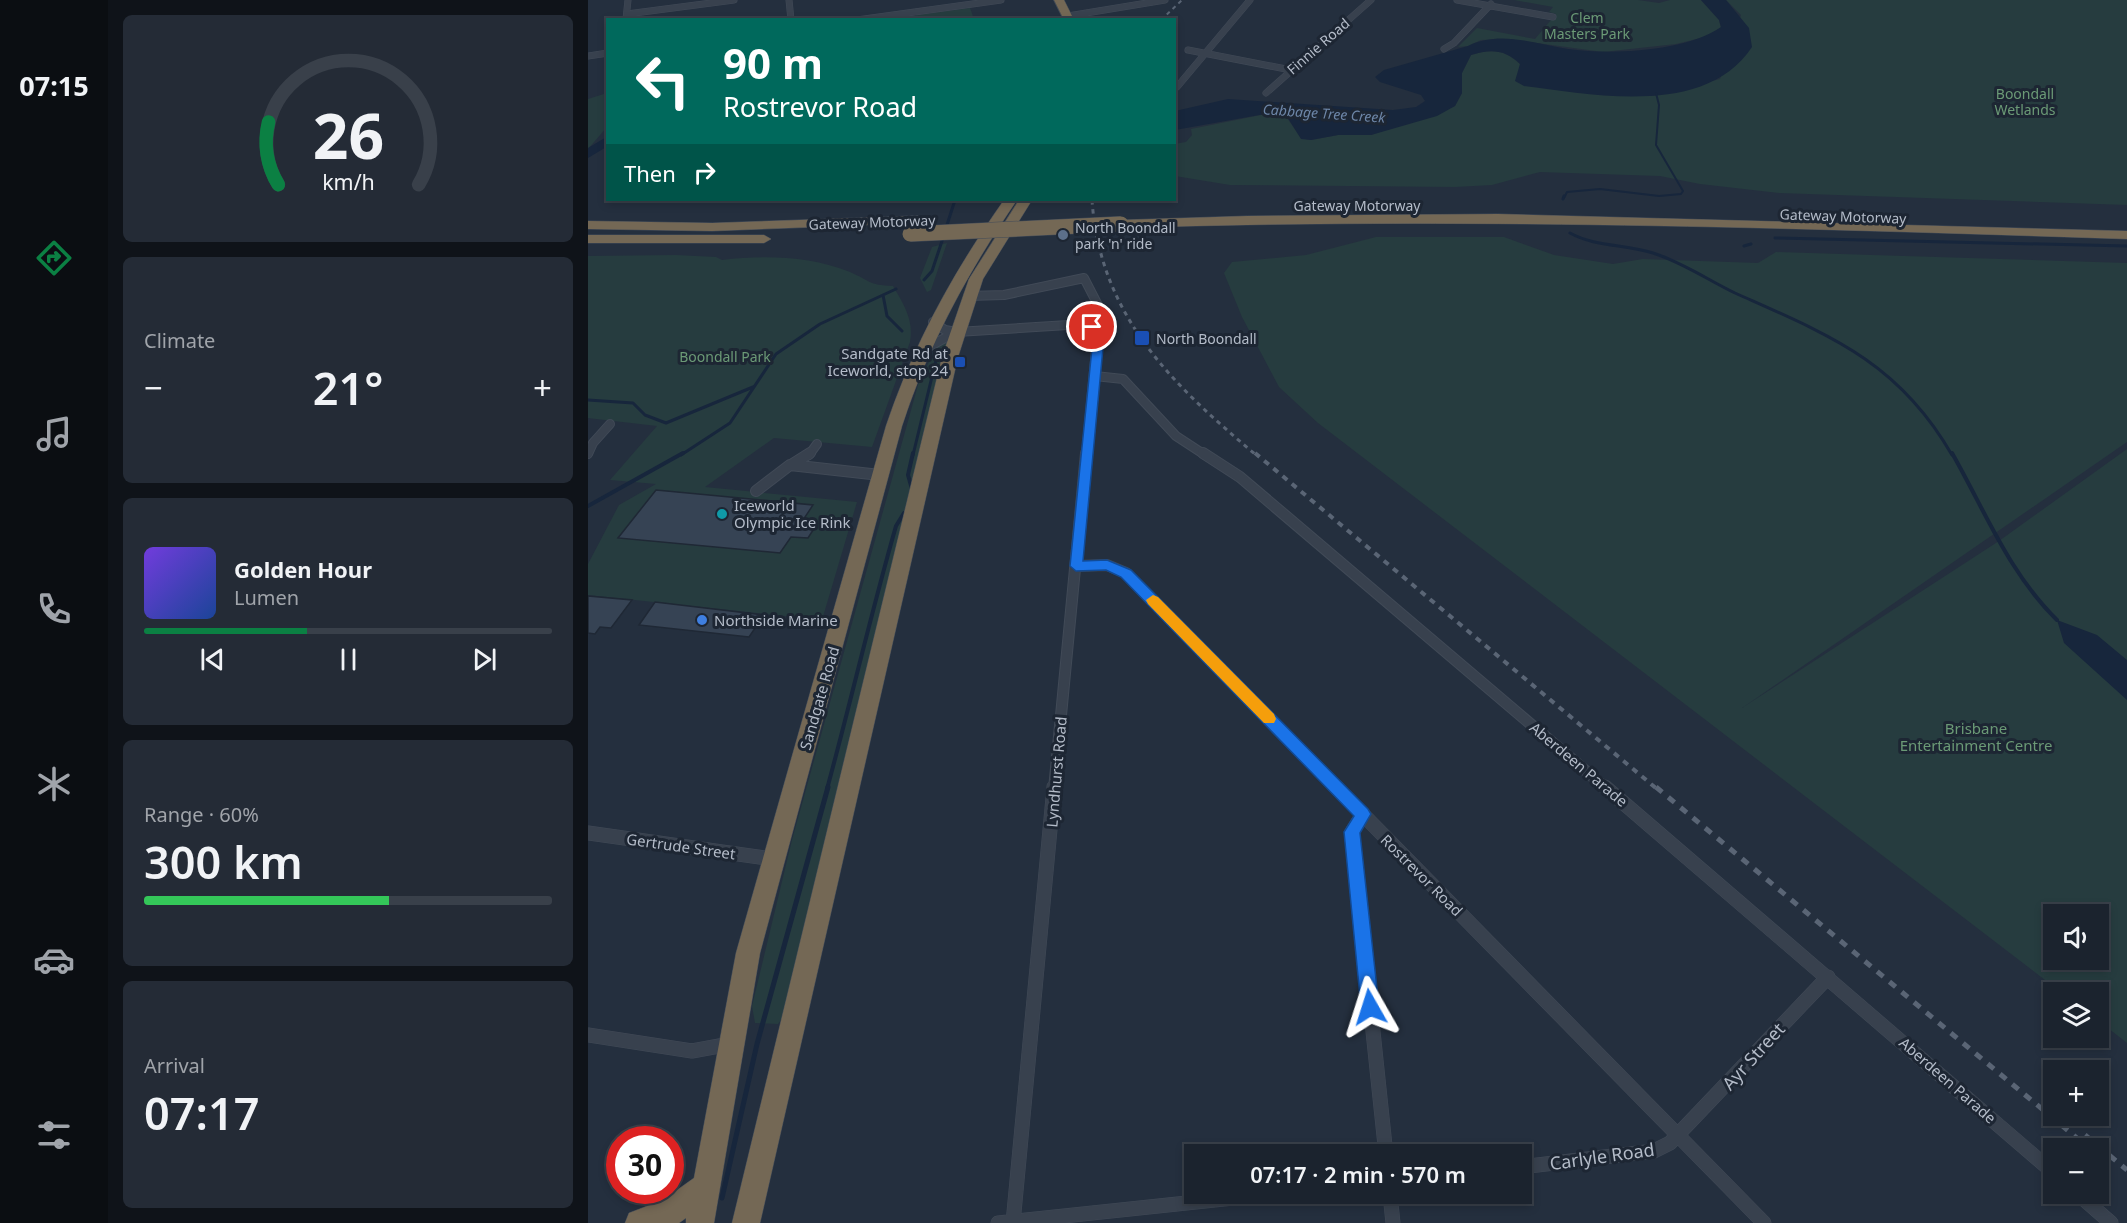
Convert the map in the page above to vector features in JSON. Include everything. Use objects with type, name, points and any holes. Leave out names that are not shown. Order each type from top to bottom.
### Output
[{"type":"highway","points":[[1059,0],[1074,17]]},
{"type":"highway","points":[[1072,0],[1074,17]]},
{"type":"highway","name":"Sandgate Road","points":[[700,1223],[748,953],[880,475],[919,352],[933,322],[957,277],[1009,201]]},
{"type":"highway","points":[[746,1223],[957,332],[968,296],[995,244],[1024,201]]},
{"type":"highway","name":"Gateway Motorway","points":[[588,239],[717,241],[910,234],[1293,205],[1532,205],[2127,224]]},
{"type":"highway","name":"Gateway Motorway","points":[[588,225],[684,227],[1121,217],[1502,217],[2127,235]]},
{"type":"highway","points":[[639,1223],[671,1212],[706,1186]]},
{"type":"street","points":[[628,0],[626,17],[734,0]]},
{"type":"street","points":[[789,0],[791,18]]},
{"type":"street","points":[[871,18],[1001,0]]},
{"type":"street","points":[[1074,17],[1165,0]]},
{"type":"street","points":[[1177,87],[1250,0]]},
{"type":"street","name":"Finnie Road","points":[[1266,93],[1371,0]]},
{"type":"street","points":[[1457,0],[1553,16]]},
{"type":"street","points":[[1444,49],[1454,43],[1495,0]]},
{"type":"street","points":[[1188,50],[1291,70]]},
{"type":"street","points":[[588,56],[606,53]]},
{"type":"street","points":[[933,322],[945,330],[957,332],[1087,325],[1097,317],[1100,309],[1084,278],[1004,295],[968,296]]},
{"type":"street","name":"Lyndhurst Road","points":[[1008,1222],[1095,376],[1097,339],[1095,332],[1087,325]]},
{"type":"street","points":[[919,352],[943,337],[957,332]]},
{"type":"street","name":"Aberdeen Parade","points":[[1095,376],[1114,376],[1123,379],[1176,436],[1240,477],[1828,976],[2043,1163]]},
{"type":"street","points":[[589,449],[610,424]]},
{"type":"street","points":[[756,491],[790,465],[808,456],[817,444]]},
{"type":"street","points":[[790,465],[880,475]]},
{"type":"street","name":"Rostrevor Road","points":[[1076,566],[1107,565],[1126,573],[1764,1223]]},
{"type":"street","points":[[1363,814],[1352,832],[1385,1144]]},
{"type":"street","name":"Gertrude Street","points":[[588,833],[773,859]]},
{"type":"street","name":"Ayr Street","points":[[1679,1136],[1828,976]]},
{"type":"street","points":[[588,1035],[692,1051],[730,1044]]},
{"type":"street","name":"Carlyle Road","points":[[1532,1166],[1643,1154],[1662,1148],[1679,1136]]},
{"type":"street","points":[[1008,1222],[1184,1203]]},
{"type":"street","points":[[1391,1204],[1393,1223]]},
{"type":"street","points":[[2089,1204],[2111,1223]]},
{"type":"green space","name":"Clem Masters Park","points":[[1514,0],[1638,0],[1659,3],[1670,0],[1701,0],[1719,20],[1721,28],[1705,37],[1676,44],[1603,52],[1508,39],[1481,40],[1468,46],[1458,47],[1477,28],[1535,39],[1556,14],[1549,12],[1553,7]]},
{"type":"green space","name":"Boondall Wetlands","points":[[1726,0],[2127,0],[2127,205],[1779,193],[1700,184],[1660,176],[1540,172],[1492,185],[1455,187],[1230,185],[1176,176],[1176,144],[1186,142],[1192,135],[1191,129],[1276,112],[1285,115],[1301,138],[1311,140],[1338,135],[1371,135],[1455,106],[1462,93],[1462,73],[1471,55],[1485,52],[1509,55],[1520,64],[1519,73],[1563,90],[1610,95],[1653,96],[1720,79],[1741,15]]},
{"type":"green space","points":[[970,8],[974,18],[917,18],[916,15]]},
{"type":"green space","points":[[606,93],[606,128],[588,149],[588,99]]},
{"type":"green space","name":"Brisbane Entertainment Centre","points":[[1376,237],[1504,237],[1554,255],[1613,264],[1643,259],[1758,263],[1776,252],[2127,263],[2127,442],[1742,708],[1999,541],[2127,449],[2127,1043],[2109,1029],[2109,982],[2048,982],[1318,423],[1279,387],[1242,317],[1224,273],[1232,262],[1306,255]]},
{"type":"green space","points":[[947,243],[931,290],[927,292],[920,278],[932,247]]},
{"type":"green space","name":"Boondall Park","points":[[588,256],[716,257],[722,260],[787,258],[835,267],[874,284],[893,286],[907,313],[911,327],[910,342],[872,447],[774,438],[705,487],[857,502],[822,620],[588,595],[588,564],[619,505],[656,484],[610,480],[657,426],[588,418]]},
{"type":"green space","points":[[944,341],[947,343],[793,1004],[778,1024],[755,1023],[752,1006],[792,840],[918,385],[935,349]]},
{"type":"water","points":[[1701,0],[1726,0],[1749,28],[1752,47],[1732,69],[1707,84],[1678,92],[1647,96],[1615,96],[1524,86],[1515,81],[1520,64],[1509,55],[1491,51],[1471,55],[1462,73],[1462,93],[1455,106],[1437,116],[1371,135],[1338,135],[1311,140],[1301,139],[1286,115],[1276,112],[1176,130],[1176,111],[1228,99],[1393,110],[1416,107],[1425,101],[1421,95],[1380,82],[1375,77],[1384,70],[1480,41],[1518,40],[1585,51],[1647,50],[1688,42],[1706,35],[1721,27],[1719,20]]},
{"type":"water","points":[[2057,620],[2097,635],[2127,660],[2127,700],[2064,643]]},
{"type":"building","name":"Iceworld Olympic Ice Rink","points":[[656,490],[813,505],[801,523],[817,524],[808,538],[791,537],[780,553],[618,538]]},
{"type":"building","points":[[588,596],[632,600],[611,628],[600,627],[595,634],[588,633]]},
{"type":"building","name":"Northside Marine","points":[[655,602],[764,615],[749,637],[639,625]]},
{"type":"waterway","points":[[1564,198],[1567,192],[1600,189],[1659,196],[1681,194],[1683,191],[1656,145],[1659,105],[1656,93]]},
{"type":"waterway","name":"Cabbage Tree Creek","points":[[588,154],[606,141]]},
{"type":"waterway","points":[[946,228],[955,201]]},
{"type":"waterway","points":[[1570,233],[1590,241],[1643,250],[1664,257],[1831,338],[1858,354],[1909,396],[1931,423],[1952,455]]},
{"type":"waterway","points":[[924,280],[932,271],[943,238]]},
{"type":"waterway","points":[[1775,238],[2127,246]]},
{"type":"waterway","points":[[1744,246],[1751,244]]},
{"type":"waterway","points":[[681,455],[730,423],[776,354],[820,324],[896,289]]},
{"type":"waterway","points":[[883,295],[887,316],[902,331]]},
{"type":"waterway","points":[[913,455],[938,352]]},
{"type":"waterway","points":[[588,400],[633,403],[645,415],[666,423],[753,387]]},
{"type":"waterway","points":[[588,506],[683,453]]},
{"type":"waterway","points":[[912,489],[908,475],[913,453]]},
{"type":"waterway","points":[[1952,453],[2011,562],[2040,602],[2057,620]]},
{"type":"waterway","points":[[827,789],[896,526],[904,513]]},
{"type":"waterway","points":[[722,1198],[757,1044],[828,787]]},
{"type":"railway","points":[[1163,18],[1182,0]]},
{"type":"railway","points":[[1092,201],[1098,241],[1109,279],[1125,313],[1169,374],[1196,402],[1256,455]]},
{"type":"railway","points":[[1255,453],[1657,789]]},
{"type":"railway","points":[[1656,787],[2077,1138]]},
{"type":"railway","points":[[2085,1135],[2127,1170]]},
{"type":"slow traffic","points":[[1153,600],[1269,719]]},
{"type":"place","name":"North Boondall park 'n' ride","points":[[1063,235]]},
{"type":"place","name":"North Boondall","points":[[1142,338]]},
{"type":"place","name":"Sandgate Rd at Iceworld, stop 24","points":[[960,362]]},
{"type":"place","name":"Iceworld Olympic Ice Rink","points":[[722,514]]},
{"type":"place","name":"Northside Marine","points":[[702,620]]},
{"type":"route","points":[[1092,327],[1098,348],[1076,566],[1107,565],[1126,573],[1363,814],[1352,832],[1370,1007]]}]
